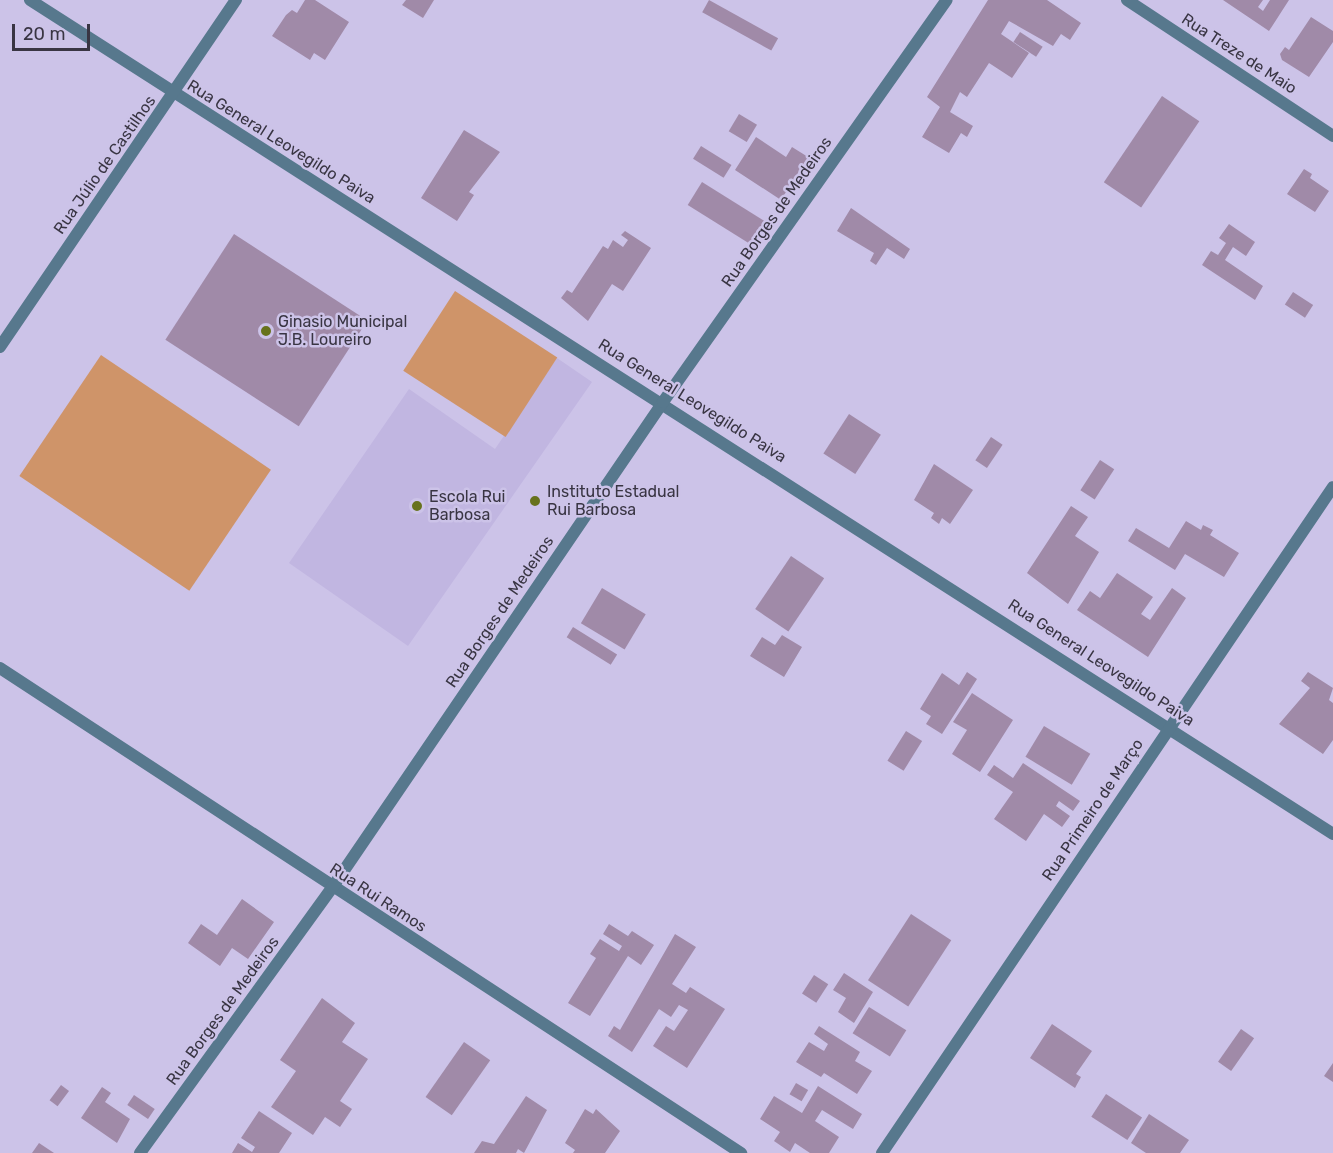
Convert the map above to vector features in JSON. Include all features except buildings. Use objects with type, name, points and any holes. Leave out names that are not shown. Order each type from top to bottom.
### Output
[{"type":"street","name":"Rua General Leovegildo Paiva","points":[[30,0],[174,95],[663,402],[1169,726],[1333,834]]},
{"type":"street","name":"Rua Júlio de Castilhos","points":[[0,347],[174,95],[236,0]]},
{"type":"street","name":"Rua Borges de Medeiros","points":[[140,1153],[332,888],[663,402],[947,0]]},
{"type":"street","name":"Rua Treze de Maio","points":[[1127,0],[1333,136]]},
{"type":"street","name":"Rua Primeiro de Março","points":[[882,1153],[1333,487]]},
{"type":"street","name":"Rua Rui Ramos","points":[[0,668],[332,888],[741,1153]]},
{"type":"shaded area","points":[[455,291],[557,357],[506,437],[403,371]]},
{"type":"shaded area","points":[[101,355],[271,470],[189,591],[19,476]]},
{"type":"shaded area","name":"Escola Rui Barbosa","points":[[557,358],[592,382],[408,646],[289,563],[409,389],[495,449]]},
{"type":"place","name":"Ginasio Municipal J.B. Loureiro","points":[[266,331]]},
{"type":"place","name":"Instituto Estadual Rui Barbosa","points":[[535,501]]},
{"type":"place","name":"Escola Rui Barbosa","points":[[417,506]]}]
